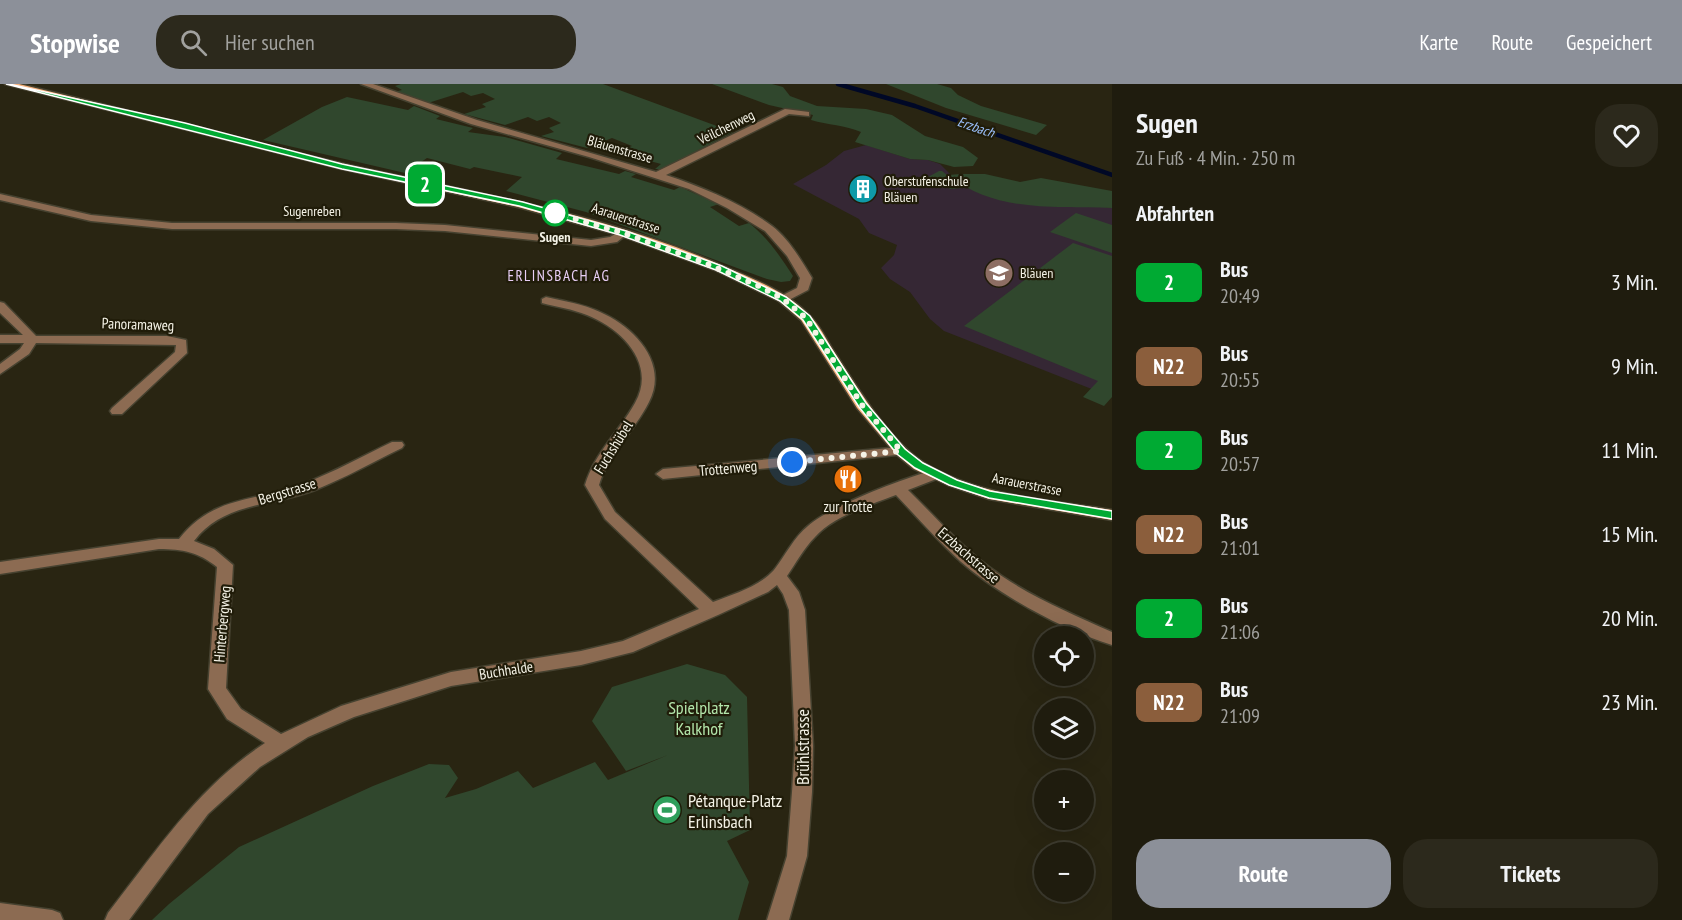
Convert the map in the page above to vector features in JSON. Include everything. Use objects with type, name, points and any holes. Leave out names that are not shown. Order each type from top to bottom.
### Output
[{"type":"main road","name":"Aarauerstrasse","points":[[9,84],[342,166],[520,204],[623,233],[719,268],[783,299],[806,318],[862,405],[901,451],[934,474],[989,494],[1112,515]]},
{"type":"street","name":"Bläuenstrasse","points":[[364,84],[474,122],[659,175],[692,187],[731,206],[769,229],[792,254],[806,278],[802,290],[783,299]]},
{"type":"street","name":"Veilchenweg","points":[[659,175],[788,111],[806,114]]},
{"type":"street","name":"Sugenreben","points":[[0,197],[91,218],[171,226],[396,226],[445,228],[591,243],[613,240],[623,233]]},
{"type":"street","name":"Fuchshübel","points":[[546,301],[602,317],[631,338],[644,356],[650,378],[648,390],[643,401],[597,468],[592,485],[610,515],[712,611]]},
{"type":"street","points":[[0,306],[30,336],[31,341],[25,351],[0,370]]},
{"type":"street","points":[[0,339],[31,341]]},
{"type":"street","name":"Panoramaweg","points":[[31,341],[156,340],[182,343],[181,353],[117,411]]},
{"type":"street","name":"Bergstrasse","points":[[184,543],[191,530],[205,517],[224,508],[308,487],[397,446]]},
{"type":"street","name":"Trottenweg","points":[[663,474],[901,451]]},
{"type":"street","name":"Buchhalde","points":[[116,920],[201,808],[226,784],[280,743],[348,711],[451,679],[604,653],[649,639],[762,588],[778,576],[810,532],[820,523],[861,502],[899,490],[934,474]]},
{"type":"street","name":"Erzbachstrasse","points":[[899,490],[967,558],[1000,584],[1064,618],[1112,639]]},
{"type":"street","name":"Hinterbergweg","points":[[0,568],[159,544],[184,543],[205,548],[225,565],[217,689],[234,714],[280,743]]},
{"type":"street","name":"Brühlstrasse","points":[[778,576],[791,592],[797,610],[804,746],[796,856],[778,920]]},
{"type":"street","points":[[0,913],[52,920]]},
{"type":"shaded area","name":"Bläuen","points":[[866,145],[910,159],[928,160],[940,164],[964,188],[1112,208],[1112,397],[944,331],[930,319],[910,292],[890,279],[881,268],[894,255],[897,245],[869,233],[859,219],[793,184],[826,165],[844,151]]},
{"type":"green space","points":[[401,84],[603,84],[733,132],[662,169],[655,169],[661,164],[617,152],[632,146],[612,138],[587,148],[541,136],[554,132],[549,128],[561,123],[549,117],[537,121],[528,117],[505,125],[464,114],[486,107],[482,104],[495,99],[483,93],[471,96],[463,92],[428,103],[394,92],[402,90],[395,86]]},
{"type":"green space","points":[[712,84],[772,84],[783,87],[790,96],[817,106],[866,109],[892,115],[925,136],[963,147],[978,158],[973,166],[954,167],[928,160],[910,159],[855,142],[861,132],[811,120],[813,115],[769,105]]},
{"type":"green space","points":[[886,84],[937,84],[951,88],[958,95],[981,106],[1047,125],[1036,135],[946,108]]},
{"type":"green space","points":[[347,97],[408,110],[414,106],[440,116],[436,119],[473,128],[468,132],[505,137],[562,153],[556,159],[619,174],[625,171],[636,174],[631,177],[674,190],[680,187],[719,204],[710,207],[739,226],[749,223],[768,241],[793,276],[790,281],[767,279],[586,212],[506,191],[522,177],[474,167],[470,169],[427,158],[405,173],[263,140],[322,107]]},
{"type":"green space","points":[[939,171],[962,188],[951,189],[933,183],[910,187]]},
{"type":"green space","points":[[985,174],[1020,182],[1041,178],[1112,191],[1112,208],[1048,207],[1006,202],[967,187],[949,175]]},
{"type":"green space","points":[[1076,213],[1112,225],[1112,253],[1050,232]]},
{"type":"green space","points":[[1073,243],[1112,256],[1112,397],[1104,406],[1083,397],[1098,381],[964,326]]},
{"type":"green space","name":"Spielplatz Kalkhof","points":[[687,664],[725,675],[747,697],[750,830],[727,841],[749,882],[738,920],[152,920],[239,847],[373,786],[429,764],[449,765],[458,778],[445,798],[476,789],[518,771],[533,788],[595,762],[608,780],[668,755],[626,771],[592,721],[612,687]]},
{"type":"waterway","name":"Erzbach","points":[[838,84],[915,106],[1112,175]]},
{"type":"bus line","name":"2","points":[[9,84],[342,166],[520,204],[623,233],[719,268],[783,299],[806,318],[862,405],[885,435],[919,466],[953,482],[989,494],[1042,505],[1112,515]]},
{"type":"place","name":"Oberstufenschule Bläuen","points":[[863,189]]},
{"type":"place","name":"Sugen","points":[[555,213]]},
{"type":"place","name":"Bläuen","points":[[999,273]]},
{"type":"place","name":"zur Trotte","points":[[848,479]]},
{"type":"place","name":"Pétanque-Platz Erlinsbach","points":[[667,810]]},
{"type":"district","name":"ERLINSBACH AG","points":[[559,275]]},
{"type":"route","points":[[555,213],[623,233],[719,268],[783,299],[806,318],[862,405],[885,435],[901,451],[792,462]]}]
